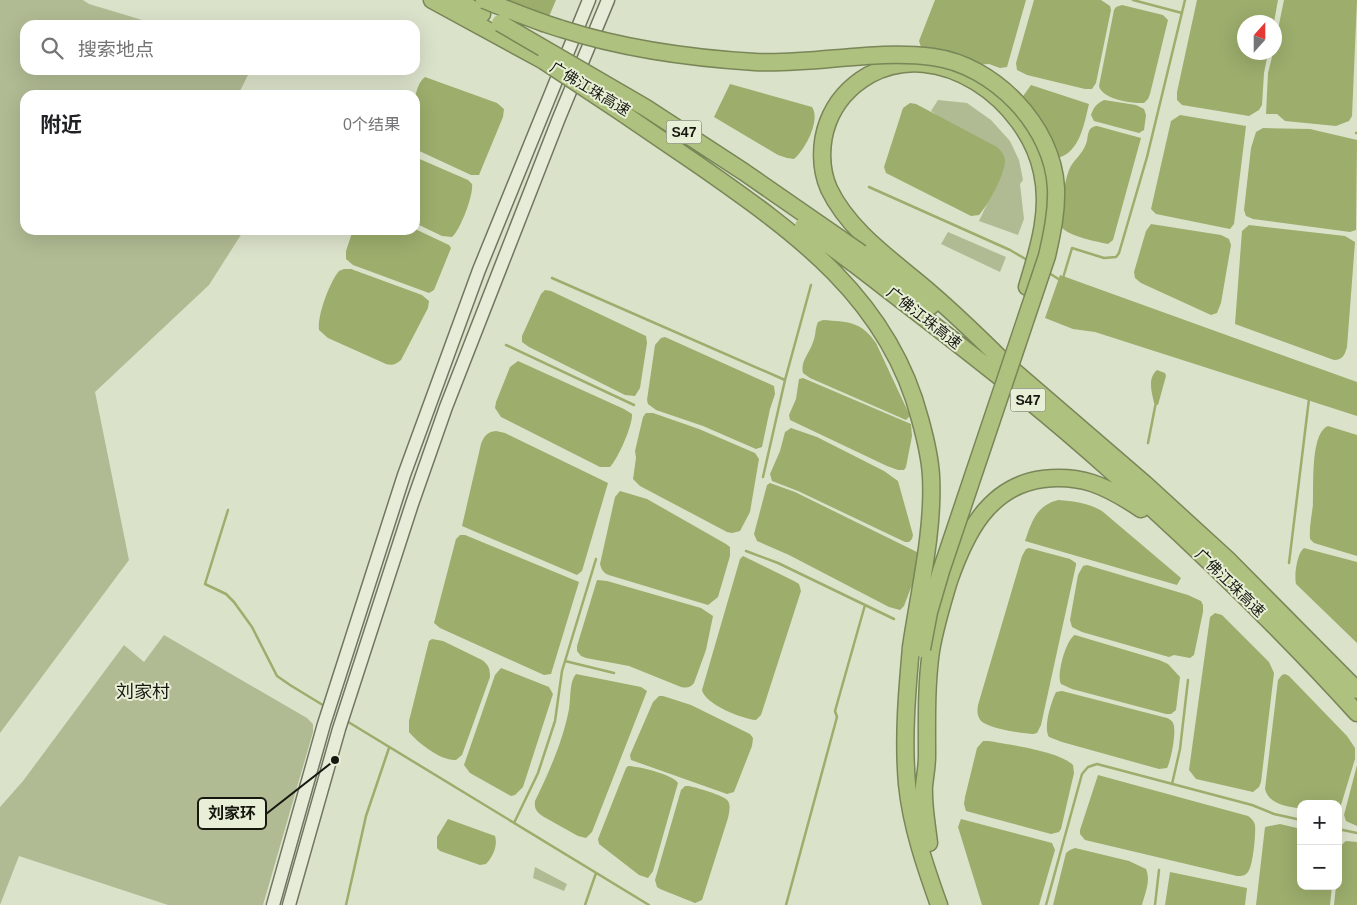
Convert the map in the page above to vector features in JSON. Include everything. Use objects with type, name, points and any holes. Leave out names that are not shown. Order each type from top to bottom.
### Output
[{"type":"highway","name":"广佛江珠高速","points":[[432,0],[544,61],[648,123],[739,182],[862,253],[947,335],[1109,468],[1257,608],[1357,712]]},
{"type":"highway","name":"广佛江珠高速","points":[[456,0],[565,60],[646,108],[862,253],[1006,364],[1145,484],[1228,559],[1357,690]]},
{"type":"highway","points":[[484,0],[562,30],[679,56],[756,62],[801,62],[884,55],[934,57],[964,65],[989,78],[1008,93],[1026,113],[1042,139],[1051,162],[1056,188],[1054,222],[1047,256],[941,571],[929,612],[905,716],[907,784],[917,840],[939,905]]},
{"type":"highway","points":[[544,61],[627,115],[755,204],[845,282],[881,327],[903,366],[917,404],[931,475],[922,649]]},
{"type":"highway","points":[[862,253],[855,225],[839,205],[829,188],[824,168],[822,149],[825,131],[832,112],[844,94],[860,80],[878,70],[914,64],[932,66],[969,78],[1001,100],[1025,129],[1038,157],[1045,188],[1044,221],[1027,287],[938,554],[922,649],[915,705],[914,748],[918,790],[929,843],[949,905]]},
{"type":"highway","points":[[922,649],[945,595],[963,543],[984,512],[998,498],[1013,488],[1033,480],[1071,478],[1115,492],[1195,548]]},
{"type":"main road","points":[[273,905],[324,724],[404,474],[480,270],[589,0]]},
{"type":"main road","points":[[289,905],[339,729],[412,504],[446,407],[559,118],[608,0]]},
{"type":"shaded area","points":[[0,0],[83,0],[89,4],[142,20],[20,20],[20,75],[248,75],[240,90],[20,90],[20,235],[241,235],[209,285],[95,392],[129,560],[0,733]]},
{"type":"shaded area","points":[[475,0],[556,0],[542,33]]},
{"type":"shaded area","points":[[935,0],[1026,0],[1007,67],[1000,68],[989,64],[970,65],[926,52],[921,47],[919,41]]},
{"type":"shaded area","points":[[1034,0],[1101,0],[1110,6],[1111,10],[1096,83],[1092,89],[1027,75],[1017,70],[1016,63]]},
{"type":"shaded area","points":[[1197,0],[1278,0],[1275,15],[1237,15],[1237,60],[1267,60],[1262,105],[1259,110],[1249,116],[1182,105],[1177,100],[1177,92]]},
{"type":"shaded area","points":[[1284,0],[1357,0],[1352,116],[1349,121],[1336,126],[1285,121],[1277,114],[1266,114],[1268,73],[1271,60],[1282,60],[1281,15]]},
{"type":"shaded area","points":[[1122,5],[1163,15],[1168,20],[1150,94],[1144,103],[1132,103],[1111,97],[1101,91],[1099,86],[1114,10]]},
{"type":"shaded area","points":[[425,77],[497,103],[504,109],[503,117],[479,175],[471,175],[420,151],[420,90],[417,90]]},
{"type":"shaded area","points":[[730,84],[812,107],[815,119],[813,127],[803,149],[794,159],[778,155],[714,117]]},
{"type":"shaded area","points":[[1031,85],[1089,104],[1083,128],[1076,144],[1065,155],[1058,158],[1016,106]]},
{"type":"shaded area","points":[[938,100],[967,103],[991,120],[1010,141],[1019,160],[1023,180],[1020,184],[1024,219],[1018,235],[979,221],[1003,170],[931,111]]},
{"type":"shaded area","points":[[1104,100],[1136,105],[1144,109],[1146,115],[1144,130],[1139,133],[1094,121],[1091,115],[1093,110],[1097,104]]},
{"type":"shaded area","points":[[910,103],[916,104],[997,147],[1002,153],[1005,161],[1002,174],[991,197],[979,215],[971,216],[886,173],[884,167],[903,108]]},
{"type":"shaded area","points":[[1180,115],[1246,126],[1234,224],[1230,229],[1156,214],[1151,209],[1171,121]]},
{"type":"shaded area","points":[[1097,126],[1141,138],[1113,240],[1108,244],[1074,235],[1063,229],[1060,225],[1064,190],[1069,170],[1084,148],[1089,130]]},
{"type":"shaded area","points":[[1263,128],[1310,129],[1357,140],[1356,230],[1350,232],[1253,219],[1246,216],[1244,210],[1251,148],[1256,132]]},
{"type":"shaded area","points":[[420,159],[468,180],[472,184],[471,196],[459,228],[452,237],[442,236],[420,225]]},
{"type":"shaded area","points":[[1151,224],[1221,235],[1229,239],[1231,245],[1221,303],[1217,313],[1211,315],[1141,283],[1135,278],[1134,272],[1146,231]]},
{"type":"shaded area","points":[[1249,225],[1345,236],[1355,242],[1347,347],[1342,358],[1334,360],[1235,324],[1242,231]]},
{"type":"shaded area","points":[[420,231],[449,245],[451,248],[434,290],[429,293],[353,265],[346,259],[346,251],[351,235],[420,235]]},
{"type":"shaded area","points":[[948,232],[1006,257],[1000,272],[941,244]]},
{"type":"shaded area","points":[[344,269],[351,269],[422,295],[429,301],[428,308],[401,360],[396,364],[386,364],[328,338],[319,330],[320,316],[328,290],[335,276]]},
{"type":"shaded area","points":[[1060,275],[1357,382],[1357,416],[1095,332],[1073,329],[1045,318]]},
{"type":"shaded area","points":[[545,290],[551,291],[646,336],[647,343],[640,388],[635,396],[625,395],[522,342],[522,336],[541,294]]},
{"type":"shaded area","points":[[823,320],[853,324],[865,330],[876,343],[910,416],[906,420],[810,378],[803,373],[803,365],[812,346],[817,324]]},
{"type":"shaded area","points":[[665,337],[774,386],[775,394],[762,447],[756,449],[703,426],[656,410],[648,404],[655,345],[661,338]]},
{"type":"shaded area","points":[[518,361],[632,414],[624,442],[610,467],[600,467],[501,417],[495,408],[496,402],[510,367]]},
{"type":"shaded area","points":[[1157,370],[1165,373],[1166,376],[1158,405],[1154,403],[1151,386],[1152,377]]},
{"type":"shaded area","points":[[803,378],[911,424],[912,436],[904,470],[887,466],[790,420],[789,415],[796,399],[799,379]]},
{"type":"shaded area","points":[[646,413],[653,413],[699,429],[755,453],[759,459],[750,512],[740,531],[727,532],[640,486],[633,479],[635,451],[643,417]]},
{"type":"shaded area","points":[[1328,426],[1357,435],[1357,556],[1314,543],[1310,539],[1314,462],[1318,439],[1322,431]]},
{"type":"shaded area","points":[[791,428],[817,437],[884,471],[898,481],[913,535],[912,539],[909,542],[905,542],[798,491],[772,481],[770,474],[780,451],[785,432]]},
{"type":"shaded area","points":[[496,431],[505,433],[608,483],[582,571],[577,575],[462,526],[481,444],[486,435]]},
{"type":"shaded area","points":[[770,483],[795,492],[919,553],[921,561],[904,606],[900,610],[889,607],[789,555],[757,541],[754,534],[767,485]]},
{"type":"shaded area","points":[[620,491],[647,499],[730,547],[730,556],[718,597],[708,605],[604,572],[600,564],[615,497]]},
{"type":"shaded area","points":[[1058,500],[1081,503],[1102,511],[1181,578],[1177,585],[1025,541],[1033,521],[1040,510]]},
{"type":"shaded area","points":[[460,535],[465,535],[579,582],[551,674],[544,675],[440,628],[434,623],[456,539]]},
{"type":"shaded area","points":[[1029,548],[1070,559],[1076,563],[1041,725],[1037,733],[1033,734],[1006,730],[985,724],[981,721],[977,711],[1022,556],[1026,549]]},
{"type":"shaded area","points":[[1304,548],[1357,562],[1357,643],[1296,584],[1297,564]]},
{"type":"shaded area","points":[[743,556],[799,584],[801,591],[761,715],[756,720],[725,710],[710,700],[702,690],[740,559]]},
{"type":"shaded area","points":[[1087,565],[1188,595],[1201,601],[1203,612],[1194,655],[1190,658],[1174,655],[1169,657],[1082,632],[1072,627],[1070,620],[1078,575],[1083,566]]},
{"type":"shaded area","points":[[597,580],[607,581],[701,608],[713,616],[706,650],[693,685],[681,687],[629,666],[581,656],[577,651],[577,646]]},
{"type":"shaded area","points":[[1215,613],[1222,615],[1269,662],[1274,673],[1261,782],[1259,787],[1253,792],[1196,779],[1189,770],[1210,617]]},
{"type":"shaded area","points":[[164,635],[307,718],[313,724],[313,732],[263,905],[168,905],[19,856],[0,905],[0,807],[23,781],[124,645],[144,662]]},
{"type":"shaded area","points":[[1075,635],[1168,664],[1180,677],[1176,710],[1171,714],[1166,714],[1072,689],[1061,684],[1060,674],[1065,650]]},
{"type":"shaded area","points":[[432,639],[443,641],[482,660],[489,669],[490,677],[462,755],[456,760],[450,760],[437,754],[424,746],[409,732],[409,721],[429,641]]},
{"type":"shaded area","points":[[501,668],[549,687],[553,694],[523,787],[515,795],[511,796],[470,773],[464,765],[495,675]]},
{"type":"shaded area","points":[[576,674],[641,687],[647,691],[592,832],[586,838],[578,836],[542,815],[536,810],[535,806],[535,801],[563,733],[569,709],[571,686]]},
{"type":"shaded area","points":[[1282,675],[1289,676],[1347,736],[1355,748],[1355,759],[1342,802],[1342,800],[1297,800],[1297,808],[1274,802],[1267,794],[1265,789],[1278,680]]},
{"type":"shaded area","points":[[1062,691],[1170,719],[1174,727],[1174,739],[1167,768],[1159,769],[1049,737],[1047,721],[1050,708],[1056,692]]},
{"type":"shaded area","points":[[659,696],[691,705],[750,734],[753,738],[752,746],[734,792],[727,794],[631,760],[630,755],[653,702]]},
{"type":"shaded area","points":[[983,741],[1009,744],[1046,752],[1073,765],[1074,773],[1059,832],[1051,834],[966,811],[965,797],[977,748]]},
{"type":"shaded area","points":[[1357,765],[1357,826],[1346,821],[1344,815]]},
{"type":"shaded area","points":[[628,766],[663,774],[678,783],[653,871],[648,878],[639,875],[599,844],[598,839]]},
{"type":"shaded area","points":[[1098,775],[1248,816],[1255,825],[1255,842],[1250,869],[1243,876],[1237,876],[1085,840],[1080,834],[1080,830]]},
{"type":"shaded area","points":[[685,786],[698,788],[721,796],[728,801],[729,805],[728,818],[702,900],[695,903],[660,889],[657,887],[655,880],[681,790]]},
{"type":"shaded area","points":[[448,819],[495,836],[494,851],[486,864],[480,865],[440,851],[437,848],[437,837]]},
{"type":"shaded area","points":[[961,819],[1052,843],[1055,850],[1039,905],[982,905],[958,827]]},
{"type":"shaded area","points":[[1280,824],[1297,828],[1297,890],[1332,890],[1330,905],[1256,905],[1265,827]]},
{"type":"shaded area","points":[[1346,841],[1357,842],[1357,905],[1334,905],[1336,890],[1342,890],[1342,845]]},
{"type":"shaded area","points":[[1075,848],[1129,861],[1146,869],[1148,882],[1142,905],[1053,905],[1066,853]]},
{"type":"shaded area","points":[[535,867],[567,884],[564,891],[533,878]]},
{"type":"shaded area","points":[[1170,872],[1247,888],[1245,905],[1165,905]]},
{"type":"waterway","points":[[1133,0],[1182,13]]},
{"type":"waterway","points":[[1063,278],[1072,248],[1104,258],[1116,257],[1119,253],[1147,157],[1185,0]]},
{"type":"waterway","points":[[869,187],[1010,250],[1029,261]]},
{"type":"waterway","points":[[1049,273],[1060,280]]},
{"type":"waterway","points":[[552,278],[785,380]]},
{"type":"waterway","points":[[763,477],[785,380],[811,285]]},
{"type":"waterway","points":[[506,345],[634,405]]},
{"type":"waterway","points":[[1289,563],[1309,399]]},
{"type":"waterway","points":[[1148,443],[1156,402]]},
{"type":"waterway","points":[[228,510],[205,584],[226,594],[234,602],[252,627],[277,676],[326,707]]},
{"type":"waterway","points":[[746,551],[778,563],[894,619]]},
{"type":"waterway","points":[[514,823],[538,773],[555,721],[562,671],[596,559]]},
{"type":"waterway","points":[[786,905],[837,717],[835,711],[865,605]]},
{"type":"waterway","points":[[565,661],[614,673]]},
{"type":"waterway","points":[[1172,784],[1180,749],[1188,680]]},
{"type":"waterway","points":[[345,720],[649,905]]},
{"type":"waterway","points":[[346,905],[366,816],[389,748]]},
{"type":"waterway","points":[[1046,905],[1082,774],[1088,767],[1097,764],[1252,805],[1274,814],[1297,819]]},
{"type":"waterway","points":[[1342,830],[1357,833]]},
{"type":"waterway","points":[[1155,905],[1159,870]]},
{"type":"waterway","points":[[585,905],[596,873]]},
{"type":"place","name":"刘家环","points":[[335,760]]},
{"type":"district","name":"刘家村","points":[[143,692]]}]
